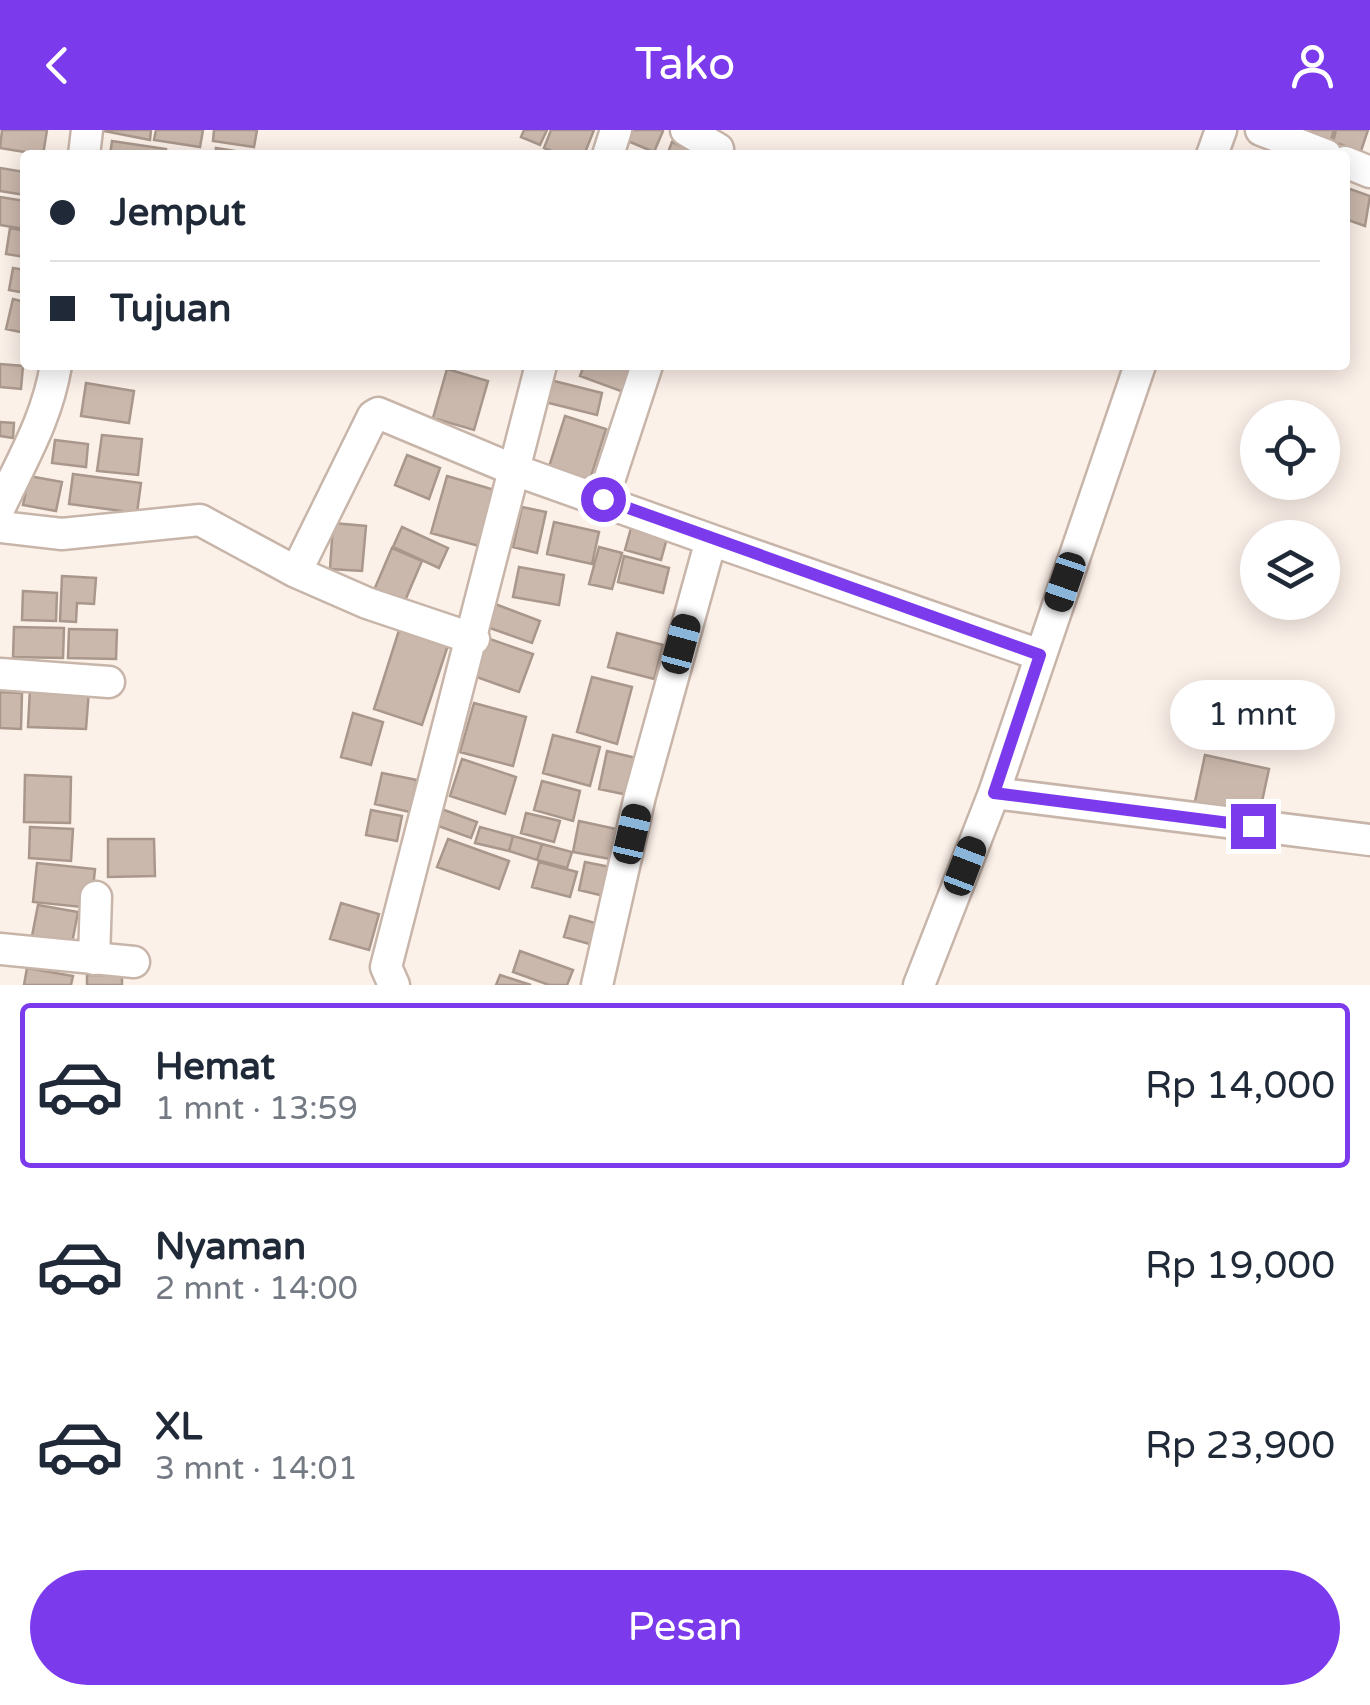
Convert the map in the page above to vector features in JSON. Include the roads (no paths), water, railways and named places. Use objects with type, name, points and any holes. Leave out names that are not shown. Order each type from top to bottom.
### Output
[{"type":"street","points":[[686,130],[720,144]]},
{"type":"street","points":[[1261,130],[1313,150]]},
{"type":"street","points":[[0,507],[43,423],[55,370]]},
{"type":"street","points":[[394,985],[386,967],[474,638],[512,469],[540,370]]},
{"type":"street","points":[[603,499],[645,370]]},
{"type":"street","points":[[929,982],[1138,370]]},
{"type":"street","points":[[296,572],[373,416],[378,413],[512,469],[1040,655]]},
{"type":"street","points":[[0,527],[62,534],[200,520],[296,572],[367,603],[474,638]]},
{"type":"street","points":[[597,985],[640,796],[711,540]]},
{"type":"street","points":[[0,674],[109,682]]},
{"type":"street","points":[[994,793],[1370,840]]},
{"type":"street","points":[[94,959],[96,897]]},
{"type":"street","points":[[0,948],[134,962]]}]
